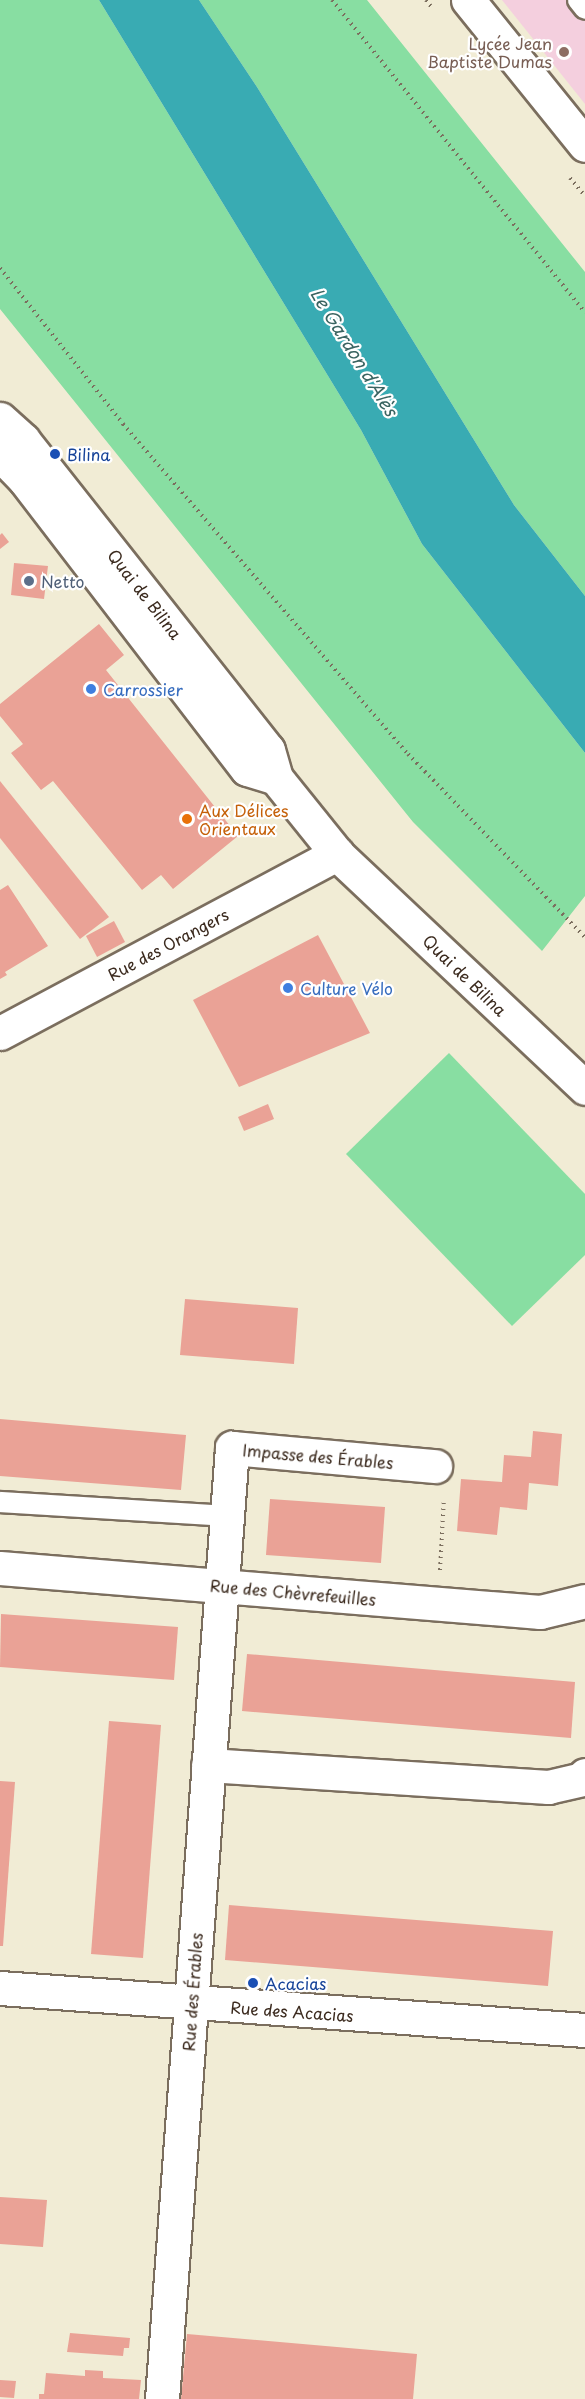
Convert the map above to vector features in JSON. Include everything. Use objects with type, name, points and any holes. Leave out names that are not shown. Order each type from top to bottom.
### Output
[{"type":"street","points":[[468,0],[584,141]]},
{"type":"street","name":"Quai de Bilina","points":[[0,419],[23,440],[268,750],[276,778],[337,854],[585,1088]]},
{"type":"street","name":"Quai de Bilina","points":[[0,454],[26,480],[247,769],[276,778]]},
{"type":"street","name":"Rue des Orangers","points":[[0,1033],[337,854]]},
{"type":"street","name":"Impasse des Érables","points":[[222,1586],[232,1448],[435,1466]]},
{"type":"street","name":"Rue des Chèvrefeuilles","points":[[0,1568],[540,1612],[585,1601]]},
{"type":"street","name":"Rue des Érables","points":[[162,2399],[222,1586]]},
{"type":"street","points":[[208,1765],[548,1787],[582,1779],[585,1775]]},
{"type":"street","name":"Rue des Acacias","points":[[0,1988],[191,2004],[585,2031]]},
{"type":"lane","points":[[578,0],[585,9]]},
{"type":"lane","points":[[0,1502],[227,1516]]},
{"type":"path","points":[[332,0],[585,312]]},
{"type":"path","points":[[0,268],[123,424],[408,754],[585,937]]},
{"type":"path","points":[[435,1466],[444,1494],[439,1604]]},
{"type":"shaded area","name":"Lycée Jean Baptiste Dumas","points":[[502,0],[585,0],[585,104]]},
{"type":"green space","points":[[0,0],[99,0],[361,430],[422,544],[585,753],[585,896],[542,951],[413,822],[0,309]]},
{"type":"green space","points":[[199,0],[367,0],[585,272],[585,596],[514,505],[257,87]]},
{"type":"green space","points":[[449,1053],[585,1194],[585,1255],[512,1326],[346,1154]]},
{"type":"water","name":"Le Gardon d'Alès","points":[[99,0],[199,0],[257,87],[514,505],[585,596],[585,753],[422,544],[361,430]]},
{"type":"building","points":[[2,533],[9,542],[0,549],[0,535]]},
{"type":"building","points":[[14,563],[48,566],[44,599],[11,595]]},
{"type":"building","points":[[99,624],[124,655],[106,670],[238,836],[173,889],[161,875],[142,890],[53,781],[41,790],[11,753],[23,744],[0,716],[0,704]]},
{"type":"building","points":[[0,781],[109,917],[80,939],[0,838]]},
{"type":"building","points":[[8,885],[48,946],[5,972],[7,975],[0,979],[0,890]]},
{"type":"building","points":[[114,921],[125,942],[97,957],[86,936]]},
{"type":"building","points":[[318,935],[370,1033],[239,1087],[193,1000]]},
{"type":"building","points":[[268,1104],[274,1119],[244,1131],[238,1117]]},
{"type":"building","points":[[185,1299],[298,1308],[294,1364],[180,1355]]},
{"type":"building","points":[[0,1419],[186,1435],[181,1490],[0,1476]]},
{"type":"building","points":[[533,1431],[562,1434],[558,1486],[529,1483],[527,1510],[500,1507],[497,1535],[457,1531],[461,1479],[502,1482],[504,1455],[531,1457]]},
{"type":"building","points":[[270,1499],[385,1507],[381,1563],[266,1555]]},
{"type":"building","points":[[1,1614],[178,1627],[174,1680],[0,1667]]},
{"type":"building","points":[[247,1654],[575,1682],[571,1738],[242,1711]]},
{"type":"building","points":[[109,1721],[161,1725],[143,1958],[91,1954]]},
{"type":"building","points":[[0,1781],[15,1782],[3,1946],[0,1946]]},
{"type":"building","points":[[229,1905],[553,1931],[548,1986],[225,1960]]},
{"type":"building","points":[[0,2197],[47,2200],[43,2247],[0,2244]]},
{"type":"building","points":[[70,2333],[130,2338],[129,2348],[124,2348],[123,2356],[67,2352]]},
{"type":"building","points":[[187,2334],[417,2354],[413,2399],[181,2399]]},
{"type":"building","points":[[85,2370],[103,2371],[103,2378],[141,2380],[139,2399],[39,2399],[39,2394],[44,2394],[46,2373],[85,2376]]},
{"type":"building","points":[[0,2380],[16,2381],[14,2398],[0,2397]]},
{"type":"place","name":"Lycée Jean Baptiste Dumas","points":[[564,52]]},
{"type":"place","name":"Bilina","points":[[55,454]]},
{"type":"place","name":"Netto","points":[[29,581]]},
{"type":"place","name":"Carrossier","points":[[91,689]]},
{"type":"place","name":"Aux Délices Orientaux","points":[[187,819]]},
{"type":"place","name":"Culture Vélo","points":[[288,988]]},
{"type":"place","name":"Acacias","points":[[253,1983]]}]
